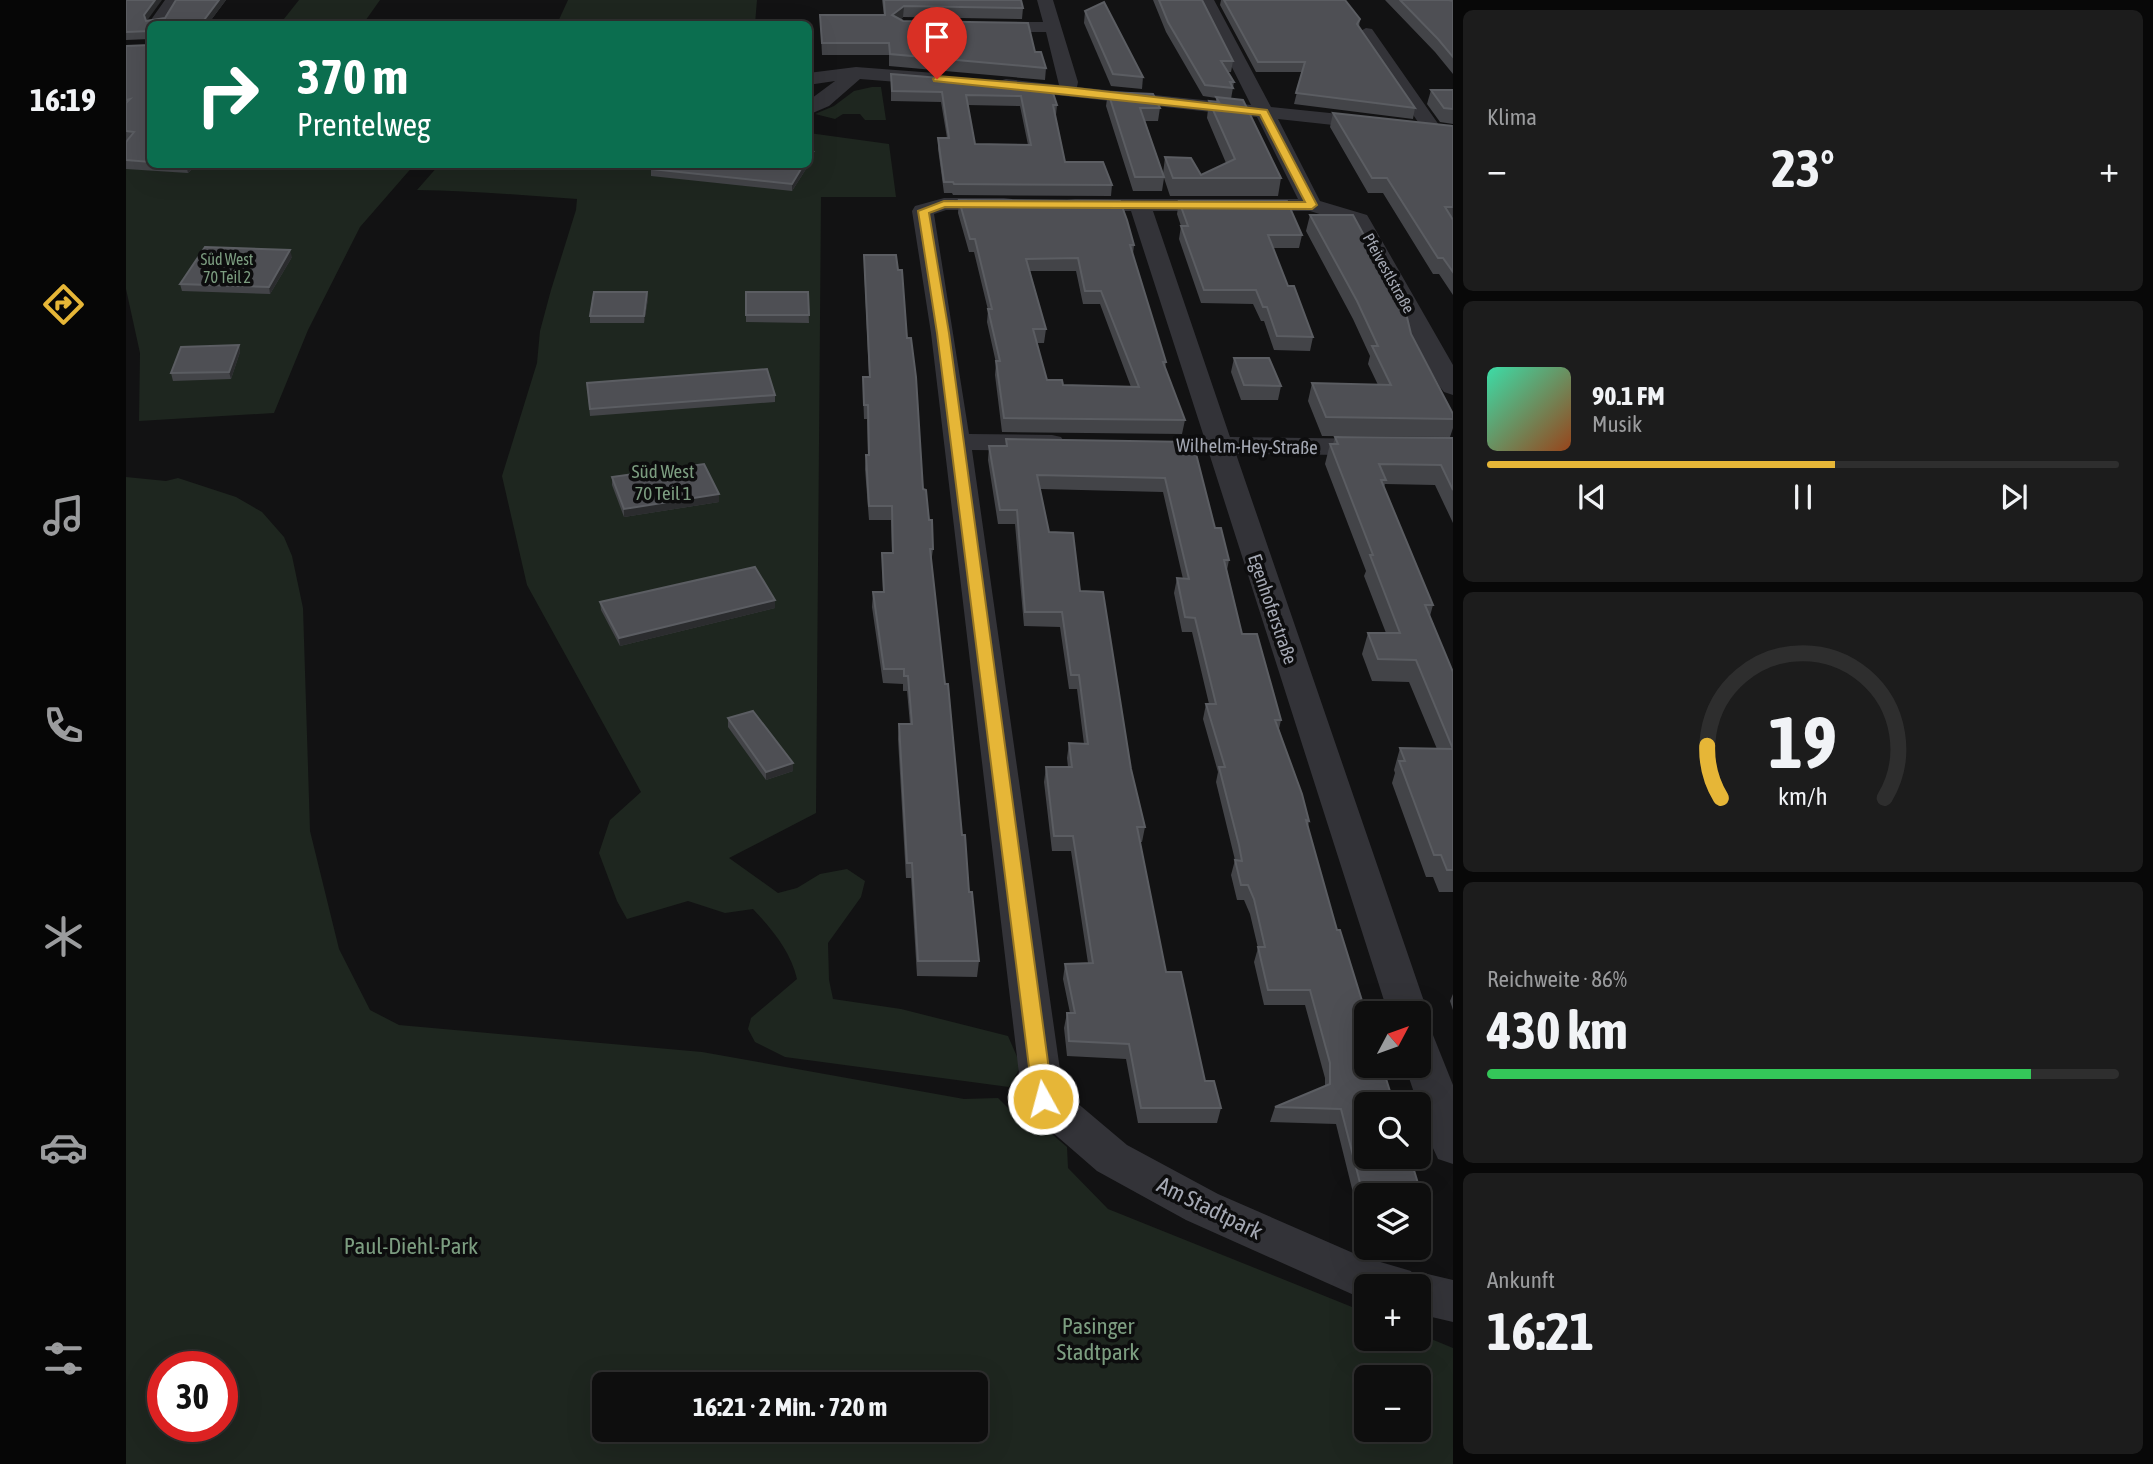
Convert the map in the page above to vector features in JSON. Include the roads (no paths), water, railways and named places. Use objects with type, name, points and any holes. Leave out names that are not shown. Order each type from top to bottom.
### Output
[{"type":"street","points":[[159,21],[173,0]]},
{"type":"street","points":[[1206,0],[1312,205]]},
{"type":"street","points":[[1024,4],[1045,2],[1069,82],[1067,90]]},
{"type":"street","points":[[975,27],[1054,27]]},
{"type":"street","points":[[1366,33],[1443,131]]},
{"type":"street","points":[[812,107],[822,102],[856,73]]},
{"type":"street","points":[[812,78],[856,73],[951,80]]},
{"type":"street","points":[[991,83],[1443,131]]},
{"type":"street","points":[[1029,204],[944,204],[923,211],[956,442],[1077,443]]},
{"type":"street","name":"Pfeivestlstraße","points":[[1055,204],[1312,205],[1359,220],[1453,387]]},
{"type":"street","name":"Egenhoferstraße","points":[[1140,205],[1217,445],[1404,1001]]},
{"type":"street","name":"Am Stadtpark","points":[[956,442],[1043,1099],[1112,1158],[1202,1207],[1354,1276]]},
{"type":"street","name":"Wilhelm-Hey-Straße","points":[[1174,445],[1453,448]]},
{"type":"street","points":[[1430,1078],[1453,1146]]},
{"type":"street","points":[[1431,1296],[1453,1301]]},
{"type":"park label","name":"Süd West 70 Teil 2","points":[[227,268]]},
{"type":"park label","name":"Süd West 70 Teil 1","points":[[663,482]]},
{"type":"park label","name":"Paul-Diehl-Park","points":[[411,1246]]},
{"type":"park label","name":"Pasinger Stadtpark","points":[[1098,1339]]}]
